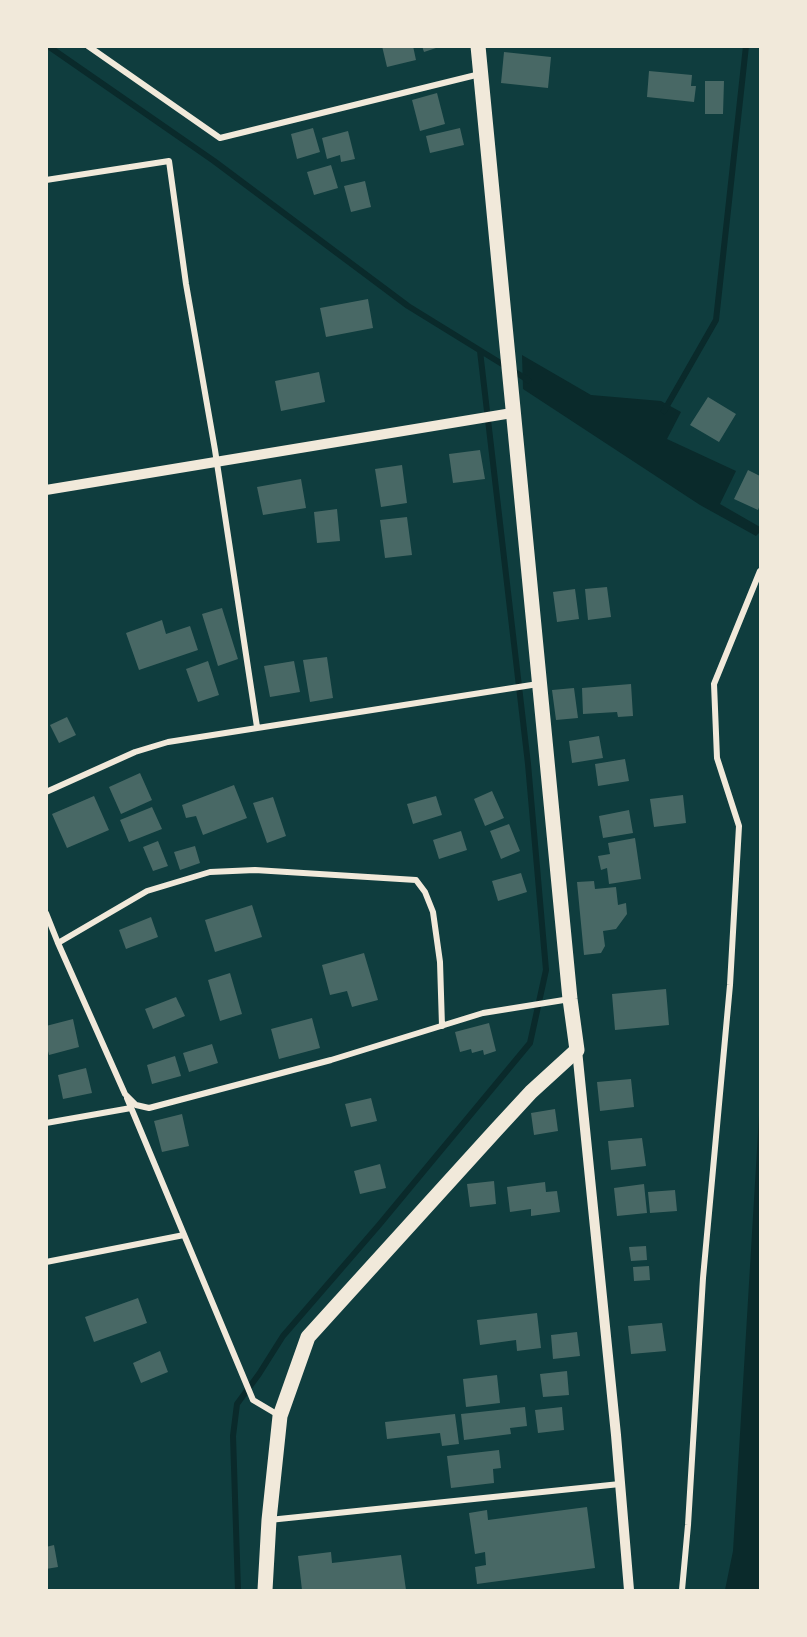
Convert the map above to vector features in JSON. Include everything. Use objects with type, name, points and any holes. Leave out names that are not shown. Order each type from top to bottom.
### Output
[{"type":"main road","points":[[265,1590],[269,1520],[280,1416],[308,1337],[531,1092],[577,1050],[512,413],[478,46]]},
{"type":"street","points":[[88,46],[220,138],[480,74]]},
{"type":"street","points":[[46,180],[169,161],[186,284],[258,728]]},
{"type":"street","points":[[46,490],[512,413]]},
{"type":"street","points":[[682,1590],[688,1526],[702,1278],[730,985],[740,826],[717,758],[714,684],[760,571]]},
{"type":"street","points":[[46,792],[135,752],[168,742],[540,683]]},
{"type":"street","points":[[58,943],[147,891],[210,872],[255,870],[416,880],[425,892],[433,912],[440,962],[442,1026]]},
{"type":"street","points":[[46,913],[254,1400],[280,1416]]},
{"type":"street","points":[[125,1095],[136,1105],[149,1108],[171,1104],[331,1060],[483,1013],[570,999]]},
{"type":"street","points":[[577,1050],[629,1590]]},
{"type":"street","points":[[46,1123],[131,1108]]},
{"type":"street","points":[[46,1262],[184,1235]]},
{"type":"street","points":[[269,1520],[620,1484]]},
{"type":"water","points":[[522,355],[591,395],[661,401],[681,412],[667,439],[736,471],[720,504],[760,527],[760,532],[756,536],[700,505],[523,389]]},
{"type":"water","points":[[760,1099],[760,1590],[725,1590],[733,1551]]},
{"type":"building","points":[[382,46],[413,46],[416,60],[387,67]]},
{"type":"building","points":[[422,46],[439,46],[439,47],[424,52]]},
{"type":"building","points":[[504,52],[551,57],[548,88],[501,83]]},
{"type":"building","points":[[649,71],[692,75],[691,86],[696,86],[694,102],[647,97]]},
{"type":"building","points":[[705,81],[724,81],[723,114],[705,114]]},
{"type":"building","points":[[437,93],[445,124],[420,131],[412,100]]},
{"type":"building","points":[[313,128],[320,152],[297,159],[291,134]]},
{"type":"building","points":[[460,128],[464,145],[430,153],[426,136]]},
{"type":"building","points":[[348,131],[355,159],[341,162],[340,155],[327,159],[322,138]]},
{"type":"building","points":[[331,165],[338,188],[314,195],[307,172]]},
{"type":"building","points":[[365,181],[371,207],[351,212],[344,186]]},
{"type":"building","points":[[368,299],[373,328],[326,337],[320,308]]},
{"type":"building","points":[[319,372],[325,402],[281,411],[275,381]]},
{"type":"building","points":[[708,397],[736,414],[719,442],[690,425]]},
{"type":"building","points":[[480,450],[485,479],[453,483],[449,454]]},
{"type":"building","points":[[402,465],[407,503],[381,507],[375,469]]},
{"type":"building","points":[[748,470],[760,476],[758,510],[734,499]]},
{"type":"building","points":[[301,479],[306,508],[263,515],[257,487]]},
{"type":"building","points":[[337,509],[340,541],[317,543],[314,512]]},
{"type":"building","points":[[407,517],[412,555],[385,558],[380,520]]},
{"type":"building","points":[[607,587],[611,617],[588,620],[585,589]]},
{"type":"building","points":[[575,589],[579,619],[557,622],[553,592]]},
{"type":"building","points":[[222,608],[238,659],[218,666],[202,614]]},
{"type":"building","points":[[162,620],[166,634],[190,626],[198,650],[139,670],[126,633]]},
{"type":"building","points":[[327,657],[333,698],[310,702],[303,660]]},
{"type":"building","points":[[208,661],[219,695],[198,702],[186,669]]},
{"type":"building","points":[[294,661],[300,692],[270,697],[264,666]]},
{"type":"building","points":[[631,684],[633,716],[618,717],[617,712],[583,714],[582,688]]},
{"type":"building","points":[[574,688],[578,718],[556,720],[552,690]]},
{"type":"building","points":[[67,717],[76,735],[59,743],[50,725]]},
{"type":"building","points":[[599,736],[603,758],[572,763],[569,741]]},
{"type":"building","points":[[625,759],[629,781],[598,786],[595,764]]},
{"type":"building","points":[[140,773],[152,800],[121,814],[109,787]]},
{"type":"building","points":[[234,785],[247,818],[203,835],[196,816],[186,818],[182,805]]},
{"type":"building","points":[[492,791],[504,818],[485,826],[474,799]]},
{"type":"building","points":[[683,795],[686,823],[654,827],[650,799]]},
{"type":"building","points":[[94,796],[109,830],[67,848],[52,814]]},
{"type":"building","points":[[436,796],[442,815],[413,824],[407,804]]},
{"type":"building","points":[[273,797],[286,836],[267,843],[253,803]]},
{"type":"building","points":[[152,807],[162,829],[129,842],[120,820]]},
{"type":"building","points":[[629,810],[633,833],[603,838],[599,816]]},
{"type":"building","points":[[509,824],[520,851],[501,859],[490,831]]},
{"type":"building","points":[[461,831],[467,850],[439,859],[433,840]]},
{"type":"building","points":[[635,838],[641,879],[609,884],[607,868],[601,870],[598,856],[610,854],[608,843]]},
{"type":"building","points":[[158,841],[168,866],[153,871],[143,847]]},
{"type":"building","points":[[195,846],[200,863],[180,870],[174,852]]},
{"type":"building","points":[[521,873],[527,892],[498,901],[492,881]]},
{"type":"building","points":[[594,881],[595,889],[616,887],[618,905],[626,903],[627,914],[616,929],[603,931],[605,946],[601,953],[584,955],[577,882]]},
{"type":"building","points":[[252,905],[262,937],[215,952],[205,920]]},
{"type":"building","points":[[151,917],[158,937],[126,949],[119,930]]},
{"type":"building","points":[[364,953],[378,1000],[352,1007],[347,991],[330,995],[322,965]]},
{"type":"building","points":[[230,973],[242,1014],[220,1021],[208,980]]},
{"type":"building","points":[[666,989],[669,1025],[615,1030],[612,994]]},
{"type":"building","points":[[176,997],[185,1016],[153,1029],[145,1009]]},
{"type":"building","points":[[312,1018],[320,1048],[279,1059],[271,1029]]},
{"type":"building","points":[[73,1019],[79,1047],[49,1055],[46,1026]]},
{"type":"building","points":[[489,1023],[496,1051],[484,1055],[483,1050],[472,1053],[471,1049],[460,1052],[455,1032]]},
{"type":"building","points":[[212,1044],[218,1063],[189,1072],[183,1053]]},
{"type":"building","points":[[175,1056],[181,1076],[152,1084],[147,1065]]},
{"type":"building","points":[[86,1068],[92,1093],[63,1099],[58,1075]]},
{"type":"building","points":[[631,1079],[634,1107],[600,1111],[597,1082]]},
{"type":"building","points":[[371,1098],[377,1121],[351,1127],[345,1104]]},
{"type":"building","points":[[555,1109],[558,1131],[534,1135],[531,1113]]},
{"type":"building","points":[[182,1114],[189,1146],[162,1152],[154,1121]]},
{"type":"building","points":[[642,1138],[646,1166],[611,1170],[608,1141]]},
{"type":"building","points":[[380,1164],[386,1188],[360,1194],[354,1171]]},
{"type":"building","points":[[494,1181],[496,1204],[470,1207],[467,1184]]},
{"type":"building","points":[[545,1182],[546,1192],[557,1191],[560,1212],[531,1216],[531,1209],[510,1212],[507,1187]]},
{"type":"building","points":[[644,1184],[647,1213],[617,1216],[614,1188]]},
{"type":"building","points":[[675,1190],[677,1211],[650,1213],[648,1192]]},
{"type":"building","points":[[646,1246],[647,1260],[631,1261],[629,1247]]},
{"type":"building","points":[[649,1266],[650,1280],[634,1281],[633,1267]]},
{"type":"building","points":[[138,1298],[147,1323],[94,1342],[85,1317]]},
{"type":"building","points":[[537,1313],[541,1348],[517,1351],[516,1340],[480,1345],[477,1320]]},
{"type":"building","points":[[662,1323],[666,1351],[631,1354],[628,1326]]},
{"type":"building","points":[[577,1332],[580,1356],[553,1359],[551,1335]]},
{"type":"building","points":[[160,1351],[168,1372],[141,1383],[133,1363]]},
{"type":"building","points":[[567,1371],[569,1395],[543,1397],[540,1374]]},
{"type":"building","points":[[497,1375],[500,1403],[466,1407],[463,1379]]},
{"type":"building","points":[[525,1407],[527,1426],[510,1428],[511,1434],[464,1440],[461,1414]]},
{"type":"building","points":[[562,1407],[564,1430],[538,1433],[535,1410]]},
{"type":"building","points":[[455,1414],[459,1444],[442,1446],[440,1433],[387,1439],[385,1422]]},
{"type":"building","points":[[499,1450],[501,1468],[493,1469],[494,1483],[451,1488],[447,1456]]},
{"type":"building","points":[[587,1507],[595,1568],[477,1584],[475,1567],[486,1565],[485,1552],[475,1554],[469,1513],[487,1510],[488,1520]]},
{"type":"building","points":[[54,1545],[58,1567],[46,1569],[46,1547]]},
{"type":"building","points":[[331,1552],[332,1563],[401,1555],[406,1590],[302,1590],[298,1556]]},
{"type":"waterway","points":[[48,46],[214,161],[408,306],[528,380]]},
{"type":"waterway","points":[[664,411],[716,320],[746,46]]},
{"type":"waterway","points":[[238,1590],[233,1436],[237,1404],[283,1336],[379,1225],[530,1043],[546,970],[528,764],[480,351]]}]
